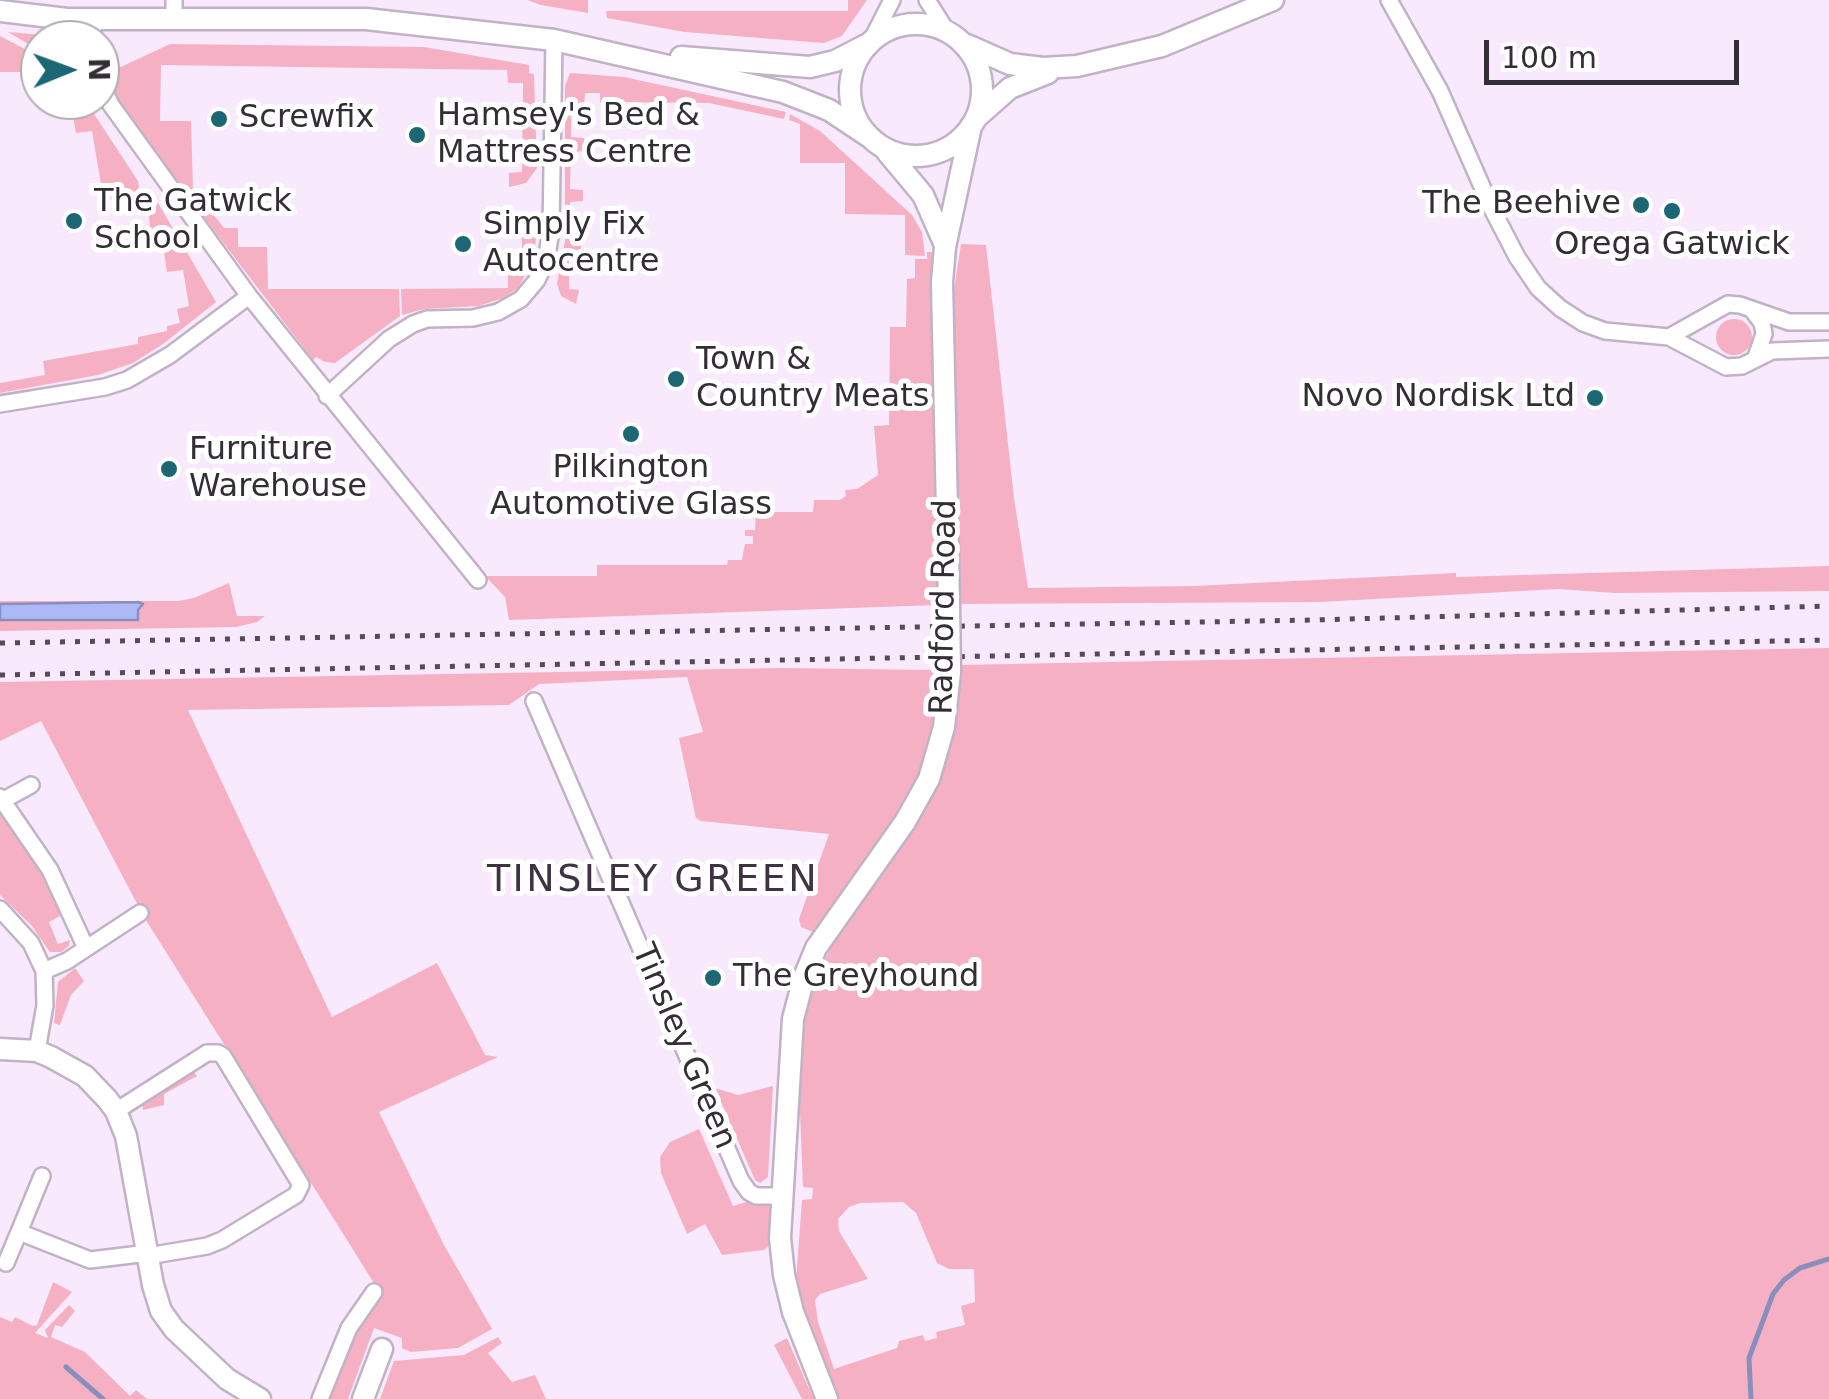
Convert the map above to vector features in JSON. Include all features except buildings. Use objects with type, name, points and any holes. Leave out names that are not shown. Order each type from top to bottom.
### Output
[{"type":"street","points":[[874,141],[856,118],[850,90],[854,66],[892,0]]},
{"type":"street","points":[[927,0],[974,59],[981,78],[981,101],[973,123]]},
{"type":"street","points":[[120,23],[174,10],[326,9],[554,40],[783,92],[828,110],[903,156],[928,155],[950,147],[988,105],[1016,85],[1069,67],[1162,46],[1274,0]]},
{"type":"street","points":[[1390,0],[1454,120],[1491,207],[1538,288],[1569,315],[1594,328],[1669,337],[1720,365],[1732,367],[1781,350],[1829,349]]},
{"type":"street","points":[[0,11],[52,20]]},
{"type":"street","points":[[634,56],[810,66],[836,61],[886,31],[905,25],[925,25],[1002,62],[1069,67]]},
{"type":"street","points":[[326,396],[390,339],[413,324],[498,312],[521,299],[537,280],[546,262],[551,232],[554,40]]},
{"type":"street","points":[[120,117],[326,396],[478,580]]},
{"type":"street","name":"Radford Road","points":[[827,1399],[793,1312],[780,1238],[792,1033],[804,977],[820,941],[904,822],[929,779],[944,727],[950,672],[950,604],[942,289],[945,247],[973,123]]},
{"type":"street","name":"Radford Road","points":[[874,141],[918,187],[941,230],[945,247]]},
{"type":"street","points":[[0,404],[127,380],[178,350],[249,296]]},
{"type":"street","points":[[1669,337],[1724,305],[1744,306],[1789,322],[1829,322]]},
{"type":"street","points":[[1744,306],[1757,315],[1763,328],[1763,345],[1756,357]]},
{"type":"street","points":[[1707,316],[1701,336],[1708,355]]},
{"type":"street","name":"Tinsley Green","points":[[534,701],[741,1181],[756,1196],[784,1196]]},
{"type":"street","points":[[31,785],[1,799],[50,870],[86,948]]},
{"type":"street","points":[[0,909],[31,943],[44,971],[45,1005],[37,1051]]},
{"type":"street","points":[[44,971],[140,913]]},
{"type":"street","points":[[0,1049],[37,1051],[85,1076],[116,1111],[126,1136],[157,1298],[167,1321],[227,1379],[260,1399]]},
{"type":"street","points":[[19,1232],[90,1260],[207,1246],[296,1195],[301,1185],[218,1053],[207,1053],[116,1111]]},
{"type":"street","points":[[8,1264],[42,1176]]},
{"type":"street","points":[[320,1399],[348,1328],[374,1292]]},
{"type":"street","points":[[363,1399],[382,1349]]},
{"type":"shaded area","points":[[527,0],[588,0],[588,13],[541,5]]},
{"type":"shaded area","points":[[848,0],[867,0],[842,36],[824,43],[685,32],[607,18],[606,11],[848,11]]},
{"type":"shaded area","points":[[0,36],[20,46],[20,72],[0,72]]},
{"type":"shaded area","points":[[170,44],[424,47],[529,65],[529,73],[534,74],[537,168],[526,183],[509,187],[509,173],[522,172],[523,83],[508,83],[507,70],[161,65],[160,121],[191,121],[193,189],[224,228],[238,228],[238,247],[267,247],[268,289],[399,289],[400,316],[335,363],[316,357],[313,360],[120,108],[120,67]]},
{"type":"shaded area","points":[[570,73],[624,77],[786,112],[784,119],[709,103],[600,102],[600,93],[585,93],[584,107],[571,108],[571,137],[584,138],[584,151],[571,152],[570,189],[583,190],[583,201],[570,202],[569,241],[581,242],[581,250],[569,251],[569,289],[579,290],[576,304],[561,296],[557,284],[565,241],[565,86]]},
{"type":"shaded area","points":[[790,114],[820,131],[912,215],[922,232],[925,256],[905,255],[905,215],[845,214],[845,163],[800,163],[800,124],[789,120]]},
{"type":"shaded area","points":[[74,120],[98,120],[138,181],[135,193],[104,202],[92,131],[76,133]]},
{"type":"shaded area","points":[[158,203],[216,302],[133,363],[98,375],[0,393],[0,383],[45,375],[43,361],[138,344],[138,337],[167,331],[167,326],[180,323],[177,309],[189,306],[183,270],[167,272],[162,239],[151,240],[149,217]]},
{"type":"shaded area","points":[[509,217],[528,223],[536,239],[533,261],[518,288],[479,306],[424,309],[402,315],[401,289],[508,288],[508,275],[522,274],[522,237],[509,236]]},
{"type":"shaded area","points":[[961,244],[986,245],[1028,588],[1194,586],[1456,573],[1456,577],[1829,566],[1829,591],[1615,593],[1558,589],[1320,602],[958,604],[953,296]]},
{"type":"shaded area","points":[[927,252],[934,252],[937,605],[509,620],[505,597],[485,576],[597,576],[597,565],[727,565],[728,560],[742,560],[745,544],[753,544],[753,536],[745,536],[745,530],[755,530],[756,512],[813,512],[814,500],[840,500],[846,496],[845,490],[857,489],[878,475],[874,426],[889,425],[890,327],[906,327],[907,279],[915,278],[915,259],[927,259]]},
{"type":"shaded area","points":[[1734,319],[1747,324],[1752,337],[1747,350],[1734,355],[1721,350],[1716,337],[1721,324]]},
{"type":"shaded area","points":[[229,583],[237,616],[265,616],[236,627],[0,631],[0,601],[178,601]]},
{"type":"shaded area","points":[[1829,648],[1829,1399],[840,1399],[821,1362],[796,1281],[802,1200],[812,1199],[813,1188],[803,1187],[801,1018],[807,995],[834,941],[801,927],[799,919],[829,834],[696,818],[679,738],[703,732],[687,677],[539,684],[509,705],[188,710],[332,1017],[437,963],[485,1055],[498,1057],[379,1112],[444,1245],[492,1329],[458,1348],[411,1352],[402,1348],[402,1338],[374,1328],[348,1399],[326,1399],[350,1339],[379,1291],[144,917],[41,721],[0,741],[0,682],[782,668],[928,670],[959,665]],"holes":[[[903,1202],[916,1213],[937,1263],[949,1269],[974,1269],[975,1302],[961,1306],[965,1325],[936,1332],[937,1338],[925,1341],[923,1335],[899,1341],[897,1348],[834,1369],[815,1300],[820,1294],[868,1279],[839,1231],[838,1219],[849,1207],[860,1203]]]},
{"type":"shaded area","points":[[0,810],[40,868],[52,893],[60,916],[49,922],[58,944],[70,940],[61,952],[50,952],[31,925],[0,895]]},
{"type":"shaded area","points":[[75,968],[84,981],[71,995],[60,1025],[54,1023],[58,982]]},
{"type":"shaded area","points":[[194,1071],[197,1076],[164,1094],[164,1105],[143,1110],[142,1104]]},
{"type":"shaded area","points":[[773,1086],[768,1177],[760,1183],[755,1180],[715,1088],[738,1095]]},
{"type":"shaded area","points":[[699,1129],[733,1206],[753,1200],[773,1208],[768,1247],[764,1250],[722,1255],[705,1224],[687,1234],[661,1173],[660,1157],[670,1142]]},
{"type":"shaded area","points":[[53,1282],[72,1292],[35,1333],[48,1338],[45,1330],[69,1305],[75,1311],[62,1327],[55,1325],[51,1337],[85,1352],[130,1396],[136,1390],[147,1399],[0,1399],[0,1317],[12,1322],[15,1317],[37,1325]]},
{"type":"shaded area","points":[[498,1337],[502,1343],[488,1353],[512,1382],[535,1375],[546,1399],[380,1399],[394,1361],[464,1355]]},
{"type":"shaded area","points":[[787,1338],[814,1399],[802,1399],[774,1345]]},
{"type":"water","points":[[0,604],[143,604],[138,620],[0,620]]},
{"type":"waterway","points":[[1751,1399],[1749,1358],[1773,1294],[1800,1268],[1829,1259]]},
{"type":"waterway","points":[[66,1367],[103,1399]]},
{"type":"railway","points":[[0,643],[1313,620],[1829,606]]},
{"type":"railway","points":[[0,675],[1829,640]]},
{"type":"place","name":"Screwfix","points":[[219,119]]},
{"type":"place","name":"Hamsey's Bed & Mattress Centre","points":[[417,135]]},
{"type":"place","name":"The Beehive","points":[[1641,205]]},
{"type":"place","name":"Orega Gatwick","points":[[1672,211]]},
{"type":"place","name":"The Gatwick School","points":[[74,221]]},
{"type":"place","name":"Simply Fix Autocentre","points":[[463,244]]},
{"type":"place","name":"Town & Country Meats","points":[[676,379]]},
{"type":"place","name":"Novo Nordisk Ltd","points":[[1595,398]]},
{"type":"place","name":"Pilkington Automotive Glass","points":[[631,434]]},
{"type":"place","name":"Furniture Warehouse","points":[[169,469]]},
{"type":"place","name":"The Greyhound","points":[[713,978]]},
{"type":"district","name":"TINSLEY GREEN","points":[[653,881]]}]
